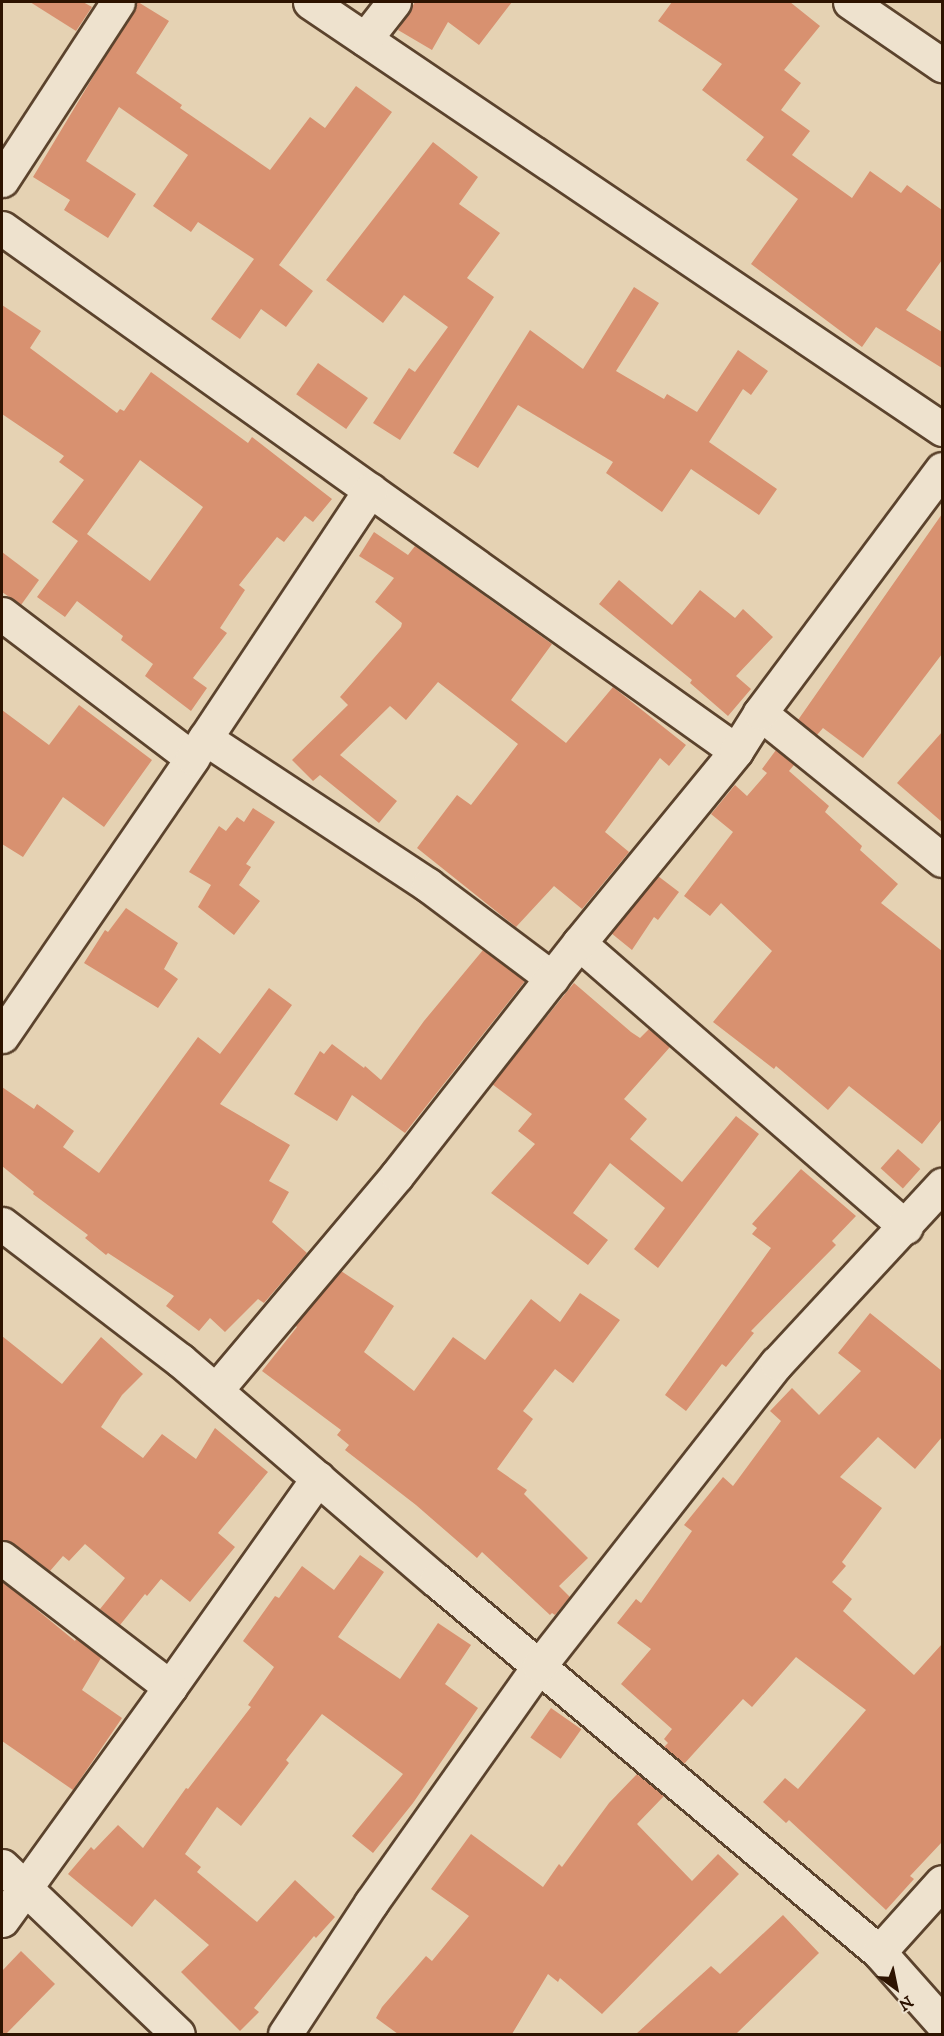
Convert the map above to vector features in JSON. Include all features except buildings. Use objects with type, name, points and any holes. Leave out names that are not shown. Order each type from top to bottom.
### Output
[{"type":"street","points":[[2,180],[118,2]]},
{"type":"street","points":[[310,2],[942,429]]},
{"type":"street","points":[[365,39],[394,2]]},
{"type":"street","points":[[850,2],[942,65]]},
{"type":"street","points":[[2,228],[736,752]]},
{"type":"street","points":[[216,1390],[397,1175],[579,943],[736,752],[760,713],[942,469]]},
{"type":"street","points":[[2,1036],[370,490]]},
{"type":"street","points":[[2,614],[198,748],[428,885],[552,978]]},
{"type":"street","points":[[760,713],[942,860]]},
{"type":"street","points":[[285,2034],[372,1903],[539,1666],[777,1364],[929,1208],[579,943]]},
{"type":"street","points":[[2,1224],[216,1390],[879,1952],[942,2023]]},
{"type":"street","points":[[2,1920],[318,1478]]},
{"type":"street","points":[[2,1558],[170,1687]]},
{"type":"street","points":[[2,1866],[178,2034]]},
{"type":"street","points":[[879,1952],[942,1882]]}]
